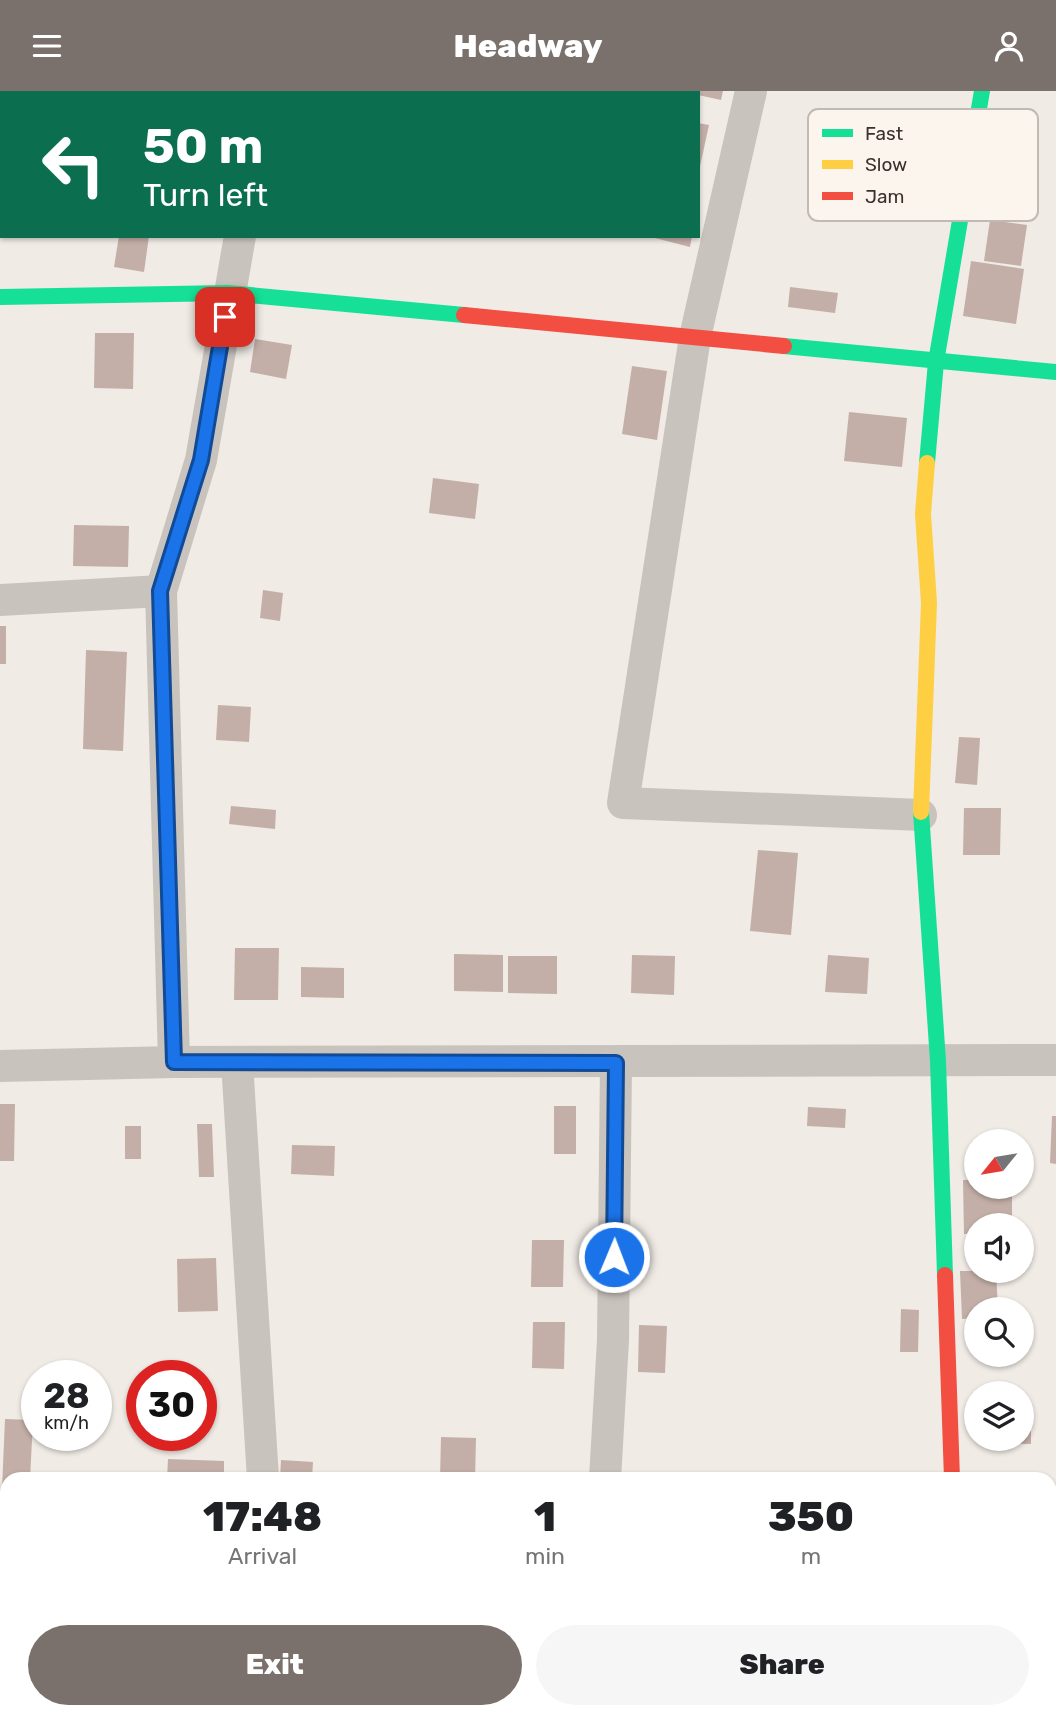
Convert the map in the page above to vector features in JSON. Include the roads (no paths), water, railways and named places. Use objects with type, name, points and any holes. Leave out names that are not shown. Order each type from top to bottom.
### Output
[{"type":"street","points":[[751,91],[695,337],[623,803],[920,815]]},
{"type":"street","points":[[979,109],[982,91]]},
{"type":"street","points":[[952,1472],[938,1061],[920,815],[929,603],[923,514],[936,362],[960,221]]},
{"type":"street","points":[[174,1062],[160,591],[201,460],[240,238]]},
{"type":"street","points":[[0,297],[228,293],[1056,372]]},
{"type":"street","points":[[0,600],[160,591]]},
{"type":"street","points":[[0,1066],[174,1062],[1056,1061]]},
{"type":"street","points":[[237,1062],[262,1472]]},
{"type":"street","points":[[605,1472],[613,1341],[616,1063]]}]
